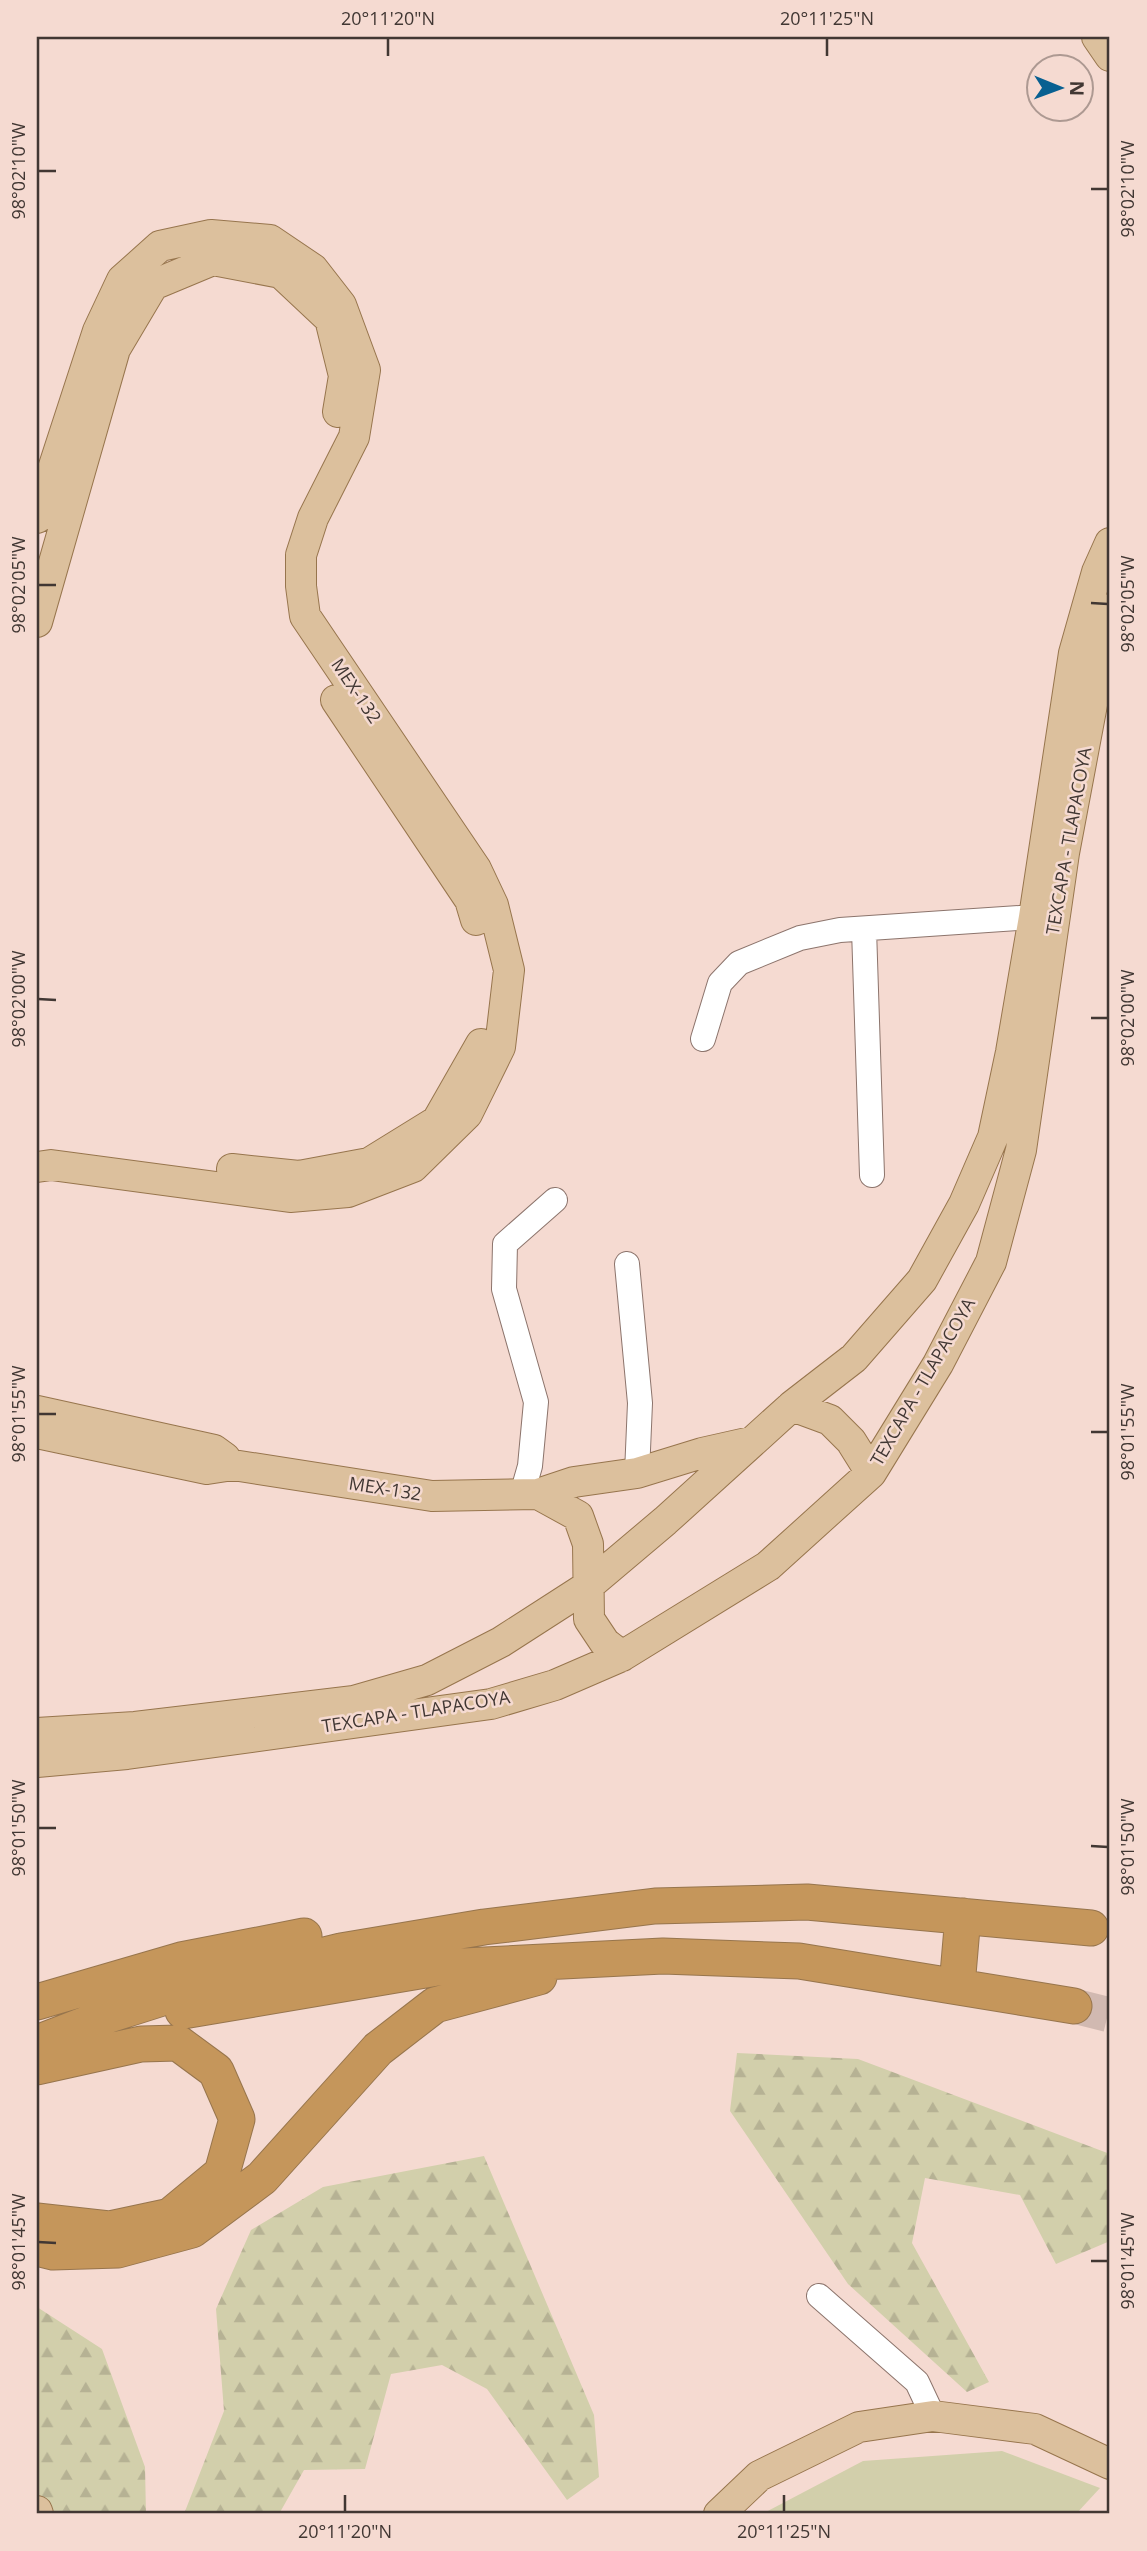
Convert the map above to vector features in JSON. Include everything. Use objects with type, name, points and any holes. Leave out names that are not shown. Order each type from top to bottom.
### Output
[{"type":"highway","points":[[37,2002],[181,1960],[397,1918],[607,1901],[654,1906]]},
{"type":"highway","points":[[37,2043],[112,2014],[206,1984],[341,1951],[484,1927],[654,1906],[807,1902],[1091,1928]]},
{"type":"highway","points":[[957,1986],[963,1916]]},
{"type":"highway","points":[[37,2067],[90,2039],[183,2011],[443,1967],[663,1956],[799,1961],[1074,2006]]},
{"type":"highway","points":[[37,2248],[52,2252],[118,2250],[192,2230],[262,2178],[378,2049],[435,2005],[612,1958]]},
{"type":"highway","points":[[37,2067],[141,2044],[178,2043],[216,2071],[237,2119],[222,2173],[170,2216],[109,2229],[37,2221]]},
{"type":"main road","points":[[1097,37],[1110,56]]},
{"type":"main road","name":"MEX-132","points":[[37,518],[98,331],[122,280],[160,246],[211,235],[270,240],[313,269],[341,305],[365,370],[354,437],[313,518],[300,555],[304,616],[476,869],[493,905],[509,970],[500,1047],[467,1114],[413,1167],[348,1192],[290,1197],[51,1165],[37,1167]]},
{"type":"main road","name":"MEX-132","points":[[37,622],[116,349],[153,285],[213,260],[281,273],[330,320],[344,376],[334,441],[281,549],[288,628],[470,900],[491,974],[481,1046],[437,1121],[369,1163],[299,1176],[37,1147]]},
{"type":"main road","name":"TEXCAPA - TLAPACOYA","points":[[37,1733],[135,1727],[354,1701],[426,1680],[502,1642],[588,1586],[665,1521],[792,1406],[854,1358],[922,1280],[964,1204],[993,1137],[1011,1052],[1034,916],[1074,653],[1097,572],[1110,544]]},
{"type":"main road","name":"TEXCAPA - TLAPACOYA","points":[[37,1762],[127,1754],[491,1704],[555,1685],[622,1656],[768,1566],[871,1473],[938,1364],[991,1262],[1021,1150],[1064,853],[1110,609]]},
{"type":"main road","points":[[792,1406],[830,1420],[851,1441],[871,1473]]},
{"type":"main road","name":"MEX-132","points":[[37,1411],[214,1450],[233,1465]]},
{"type":"main road","name":"MEX-132","points":[[37,1433],[207,1469],[233,1465],[432,1496],[530,1494]]},
{"type":"main road","points":[[530,1494],[574,1482],[636,1473],[702,1452],[752,1442]]},
{"type":"main road","points":[[530,1494],[578,1516],[588,1544],[589,1619],[605,1643],[622,1656]]},
{"type":"main road","points":[[37,1777],[127,1754]]},
{"type":"main road","points":[[719,2514],[759,2476],[859,2427],[933,2416],[1035,2429],[1110,2464]]},
{"type":"street","points":[[703,1039],[720,983],[739,963],[800,937],[864,929],[1034,916]]},
{"type":"street","points":[[864,929],[872,1175]]},
{"type":"street","points":[[530,1494],[536,1402],[505,1289],[505,1244],[555,1200]]},
{"type":"street","points":[[627,1264],[640,1403],[636,1473]]},
{"type":"street","points":[[819,2296],[917,2382],[933,2416]]},
{"type":"green space","points":[[737,2053],[858,2059],[1110,2154],[1110,2241],[1056,2264],[1020,2195],[925,2178],[912,2243],[989,2382],[967,2392],[848,2284],[730,2111]]},
{"type":"green space","points":[[484,2156],[594,2415],[599,2477],[567,2500],[487,2389],[442,2365],[391,2374],[365,2469],[304,2470],[279,2514],[184,2514],[224,2411],[216,2309],[251,2230],[323,2187]]},
{"type":"green space","points":[[37,2307],[102,2349],[145,2467],[146,2514],[37,2514]]},
{"type":"green space","points":[[1002,2451],[1100,2488],[1076,2514],[762,2514],[863,2461]]},
{"type":"tunnel","points":[[1074,2006],[1110,2015]]}]
